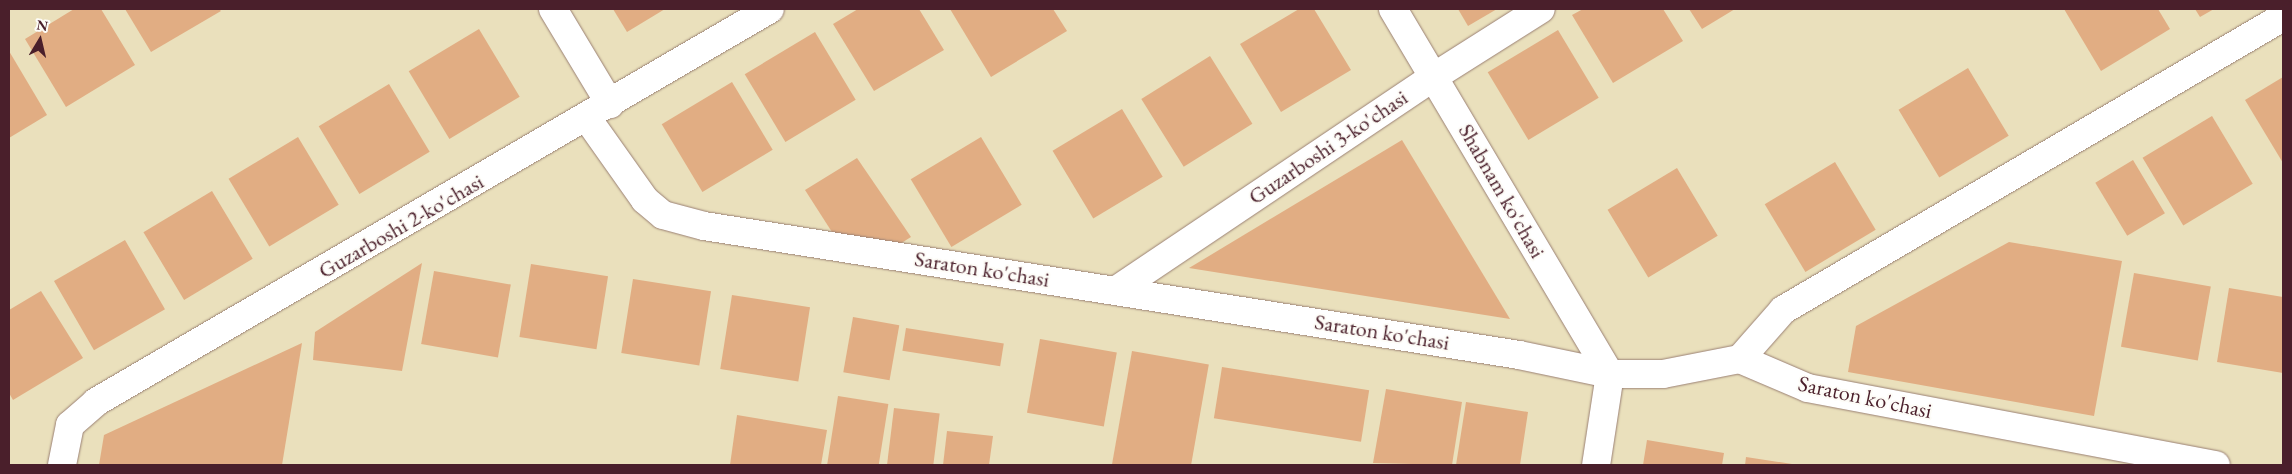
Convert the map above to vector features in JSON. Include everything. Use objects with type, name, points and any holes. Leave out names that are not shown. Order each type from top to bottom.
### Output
[{"type":"street","points":[[553,9],[610,104]]},
{"type":"street","name":"Guzarboshi 2-ko'chasi","points":[[62,465],[70,425],[96,402],[587,118],[770,9]]},
{"type":"street","name":"Shabnam ko'chasi","points":[[1393,9],[1610,374]]},
{"type":"street","name":"Guzarboshi 3-ko'chasi","points":[[1118,289],[1434,76],[1541,9]]},
{"type":"street","points":[[1740,359],[1783,310],[2283,17]]},
{"type":"street","name":"Saraton ko'chasi","points":[[587,118],[633,186],[663,215],[704,226],[1118,289],[1519,354],[1610,374],[1663,374],[1740,359],[1808,388],[2216,465]]},
{"type":"street","points":[[1596,465],[1610,374]]},
{"type":"building","points":[[74,9],[101,9],[135,65],[66,107],[25,39]]},
{"type":"building","points":[[125,9],[219,9],[221,11],[151,52]]},
{"type":"building","points":[[613,9],[665,9],[627,32]]},
{"type":"building","points":[[858,9],[919,9],[944,50],[874,91],[833,24]]},
{"type":"building","points":[[950,9],[1053,9],[1067,31],[991,77]]},
{"type":"building","points":[[1299,9],[1314,9],[1351,70],[1281,112],[1240,44]]},
{"type":"building","points":[[1458,9],[1497,9],[1468,26]]},
{"type":"building","points":[[1583,9],[1663,9],[1683,41],[1613,83],[1572,15]]},
{"type":"building","points":[[1689,9],[1735,9],[1702,29]]},
{"type":"building","points":[[2064,9],[2158,9],[2170,29],[2101,71]]},
{"type":"building","points":[[2195,9],[2214,9],[2200,17]]},
{"type":"building","points":[[479,29],[520,97],[449,139],[409,71]]},
{"type":"building","points":[[1558,30],[1599,98],[1528,140],[1488,72]]},
{"type":"building","points":[[815,32],[856,100],[785,142],[745,74]]},
{"type":"building","points":[[9,51],[47,115],[9,138]]},
{"type":"building","points":[[1210,56],[1252,124],[1184,167],[1141,99]]},
{"type":"building","points":[[1968,68],[2009,136],[1939,177],[1899,110]]},
{"type":"building","points":[[2283,77],[2283,163],[2245,100]]},
{"type":"building","points":[[732,82],[773,150],[702,192],[662,124]]},
{"type":"building","points":[[389,84],[430,152],[359,194],[319,126]]},
{"type":"building","points":[[1122,109],[1163,177],[1093,218],[1053,151]]},
{"type":"building","points":[[2212,116],[2253,184],[2183,225],[2143,158]]},
{"type":"building","points":[[298,137],[339,205],[269,246],[229,179]]},
{"type":"building","points":[[981,137],[1022,205],[951,247],[911,179]]},
{"type":"building","points":[[1402,140],[1510,319],[1189,268]]},
{"type":"building","points":[[857,158],[911,237],[890,250],[839,243],[805,190]]},
{"type":"building","points":[[2133,160],[2165,213],[2127,236],[2095,183]]},
{"type":"building","points":[[1835,162],[1876,230],[1805,272],[1765,204]]},
{"type":"building","points":[[1677,168],[1718,236],[1648,277],[1608,210]]},
{"type":"building","points":[[212,191],[253,259],[184,300],[143,232]]},
{"type":"building","points":[[125,240],[165,309],[94,350],[54,281]]},
{"type":"building","points":[[2009,242],[2122,261],[2094,416],[1848,372],[1856,326]]},
{"type":"building","points":[[422,263],[402,371],[313,360],[315,332]]},
{"type":"building","points":[[531,264],[608,276],[596,349],[519,337]]},
{"type":"building","points":[[434,271],[511,285],[498,357],[421,344]]},
{"type":"building","points":[[2134,273],[2211,287],[2198,360],[2121,347]]},
{"type":"building","points":[[633,279],[711,291],[699,365],[621,353]]},
{"type":"building","points":[[2229,288],[2283,297],[2283,373],[2217,362]]},
{"type":"building","points":[[41,291],[83,358],[13,400],[9,393],[9,310]]},
{"type":"building","points":[[732,295],[810,307],[798,381],[720,369]]},
{"type":"building","points":[[853,317],[899,325],[890,380],[843,372]]},
{"type":"building","points":[[906,328],[1004,343],[1000,366],[902,351]]},
{"type":"building","points":[[1040,339],[1117,353],[1104,426],[1027,413]]},
{"type":"building","points":[[302,343],[282,465],[99,465],[104,435]]},
{"type":"building","points":[[1132,351],[1209,365],[1191,465],[1112,465]]},
{"type":"building","points":[[1222,367],[1369,390],[1361,442],[1214,418]]},
{"type":"building","points":[[1386,389],[1462,402],[1452,465],[1373,463]]},
{"type":"building","points":[[838,396],[888,404],[879,465],[827,465]]},
{"type":"building","points":[[1466,402],[1528,412],[1520,465],[1456,465]]},
{"type":"building","points":[[894,408],[940,414],[933,465],[887,465]]},
{"type":"building","points":[[737,415],[827,430],[821,465],[730,465]]},
{"type":"building","points":[[947,431],[993,436],[989,465],[943,465]]},
{"type":"building","points":[[1647,440],[1724,453],[1722,465],[1643,465]]},
{"type":"building","points":[[1746,457],[1792,464],[1792,465],[1745,465]]}]
